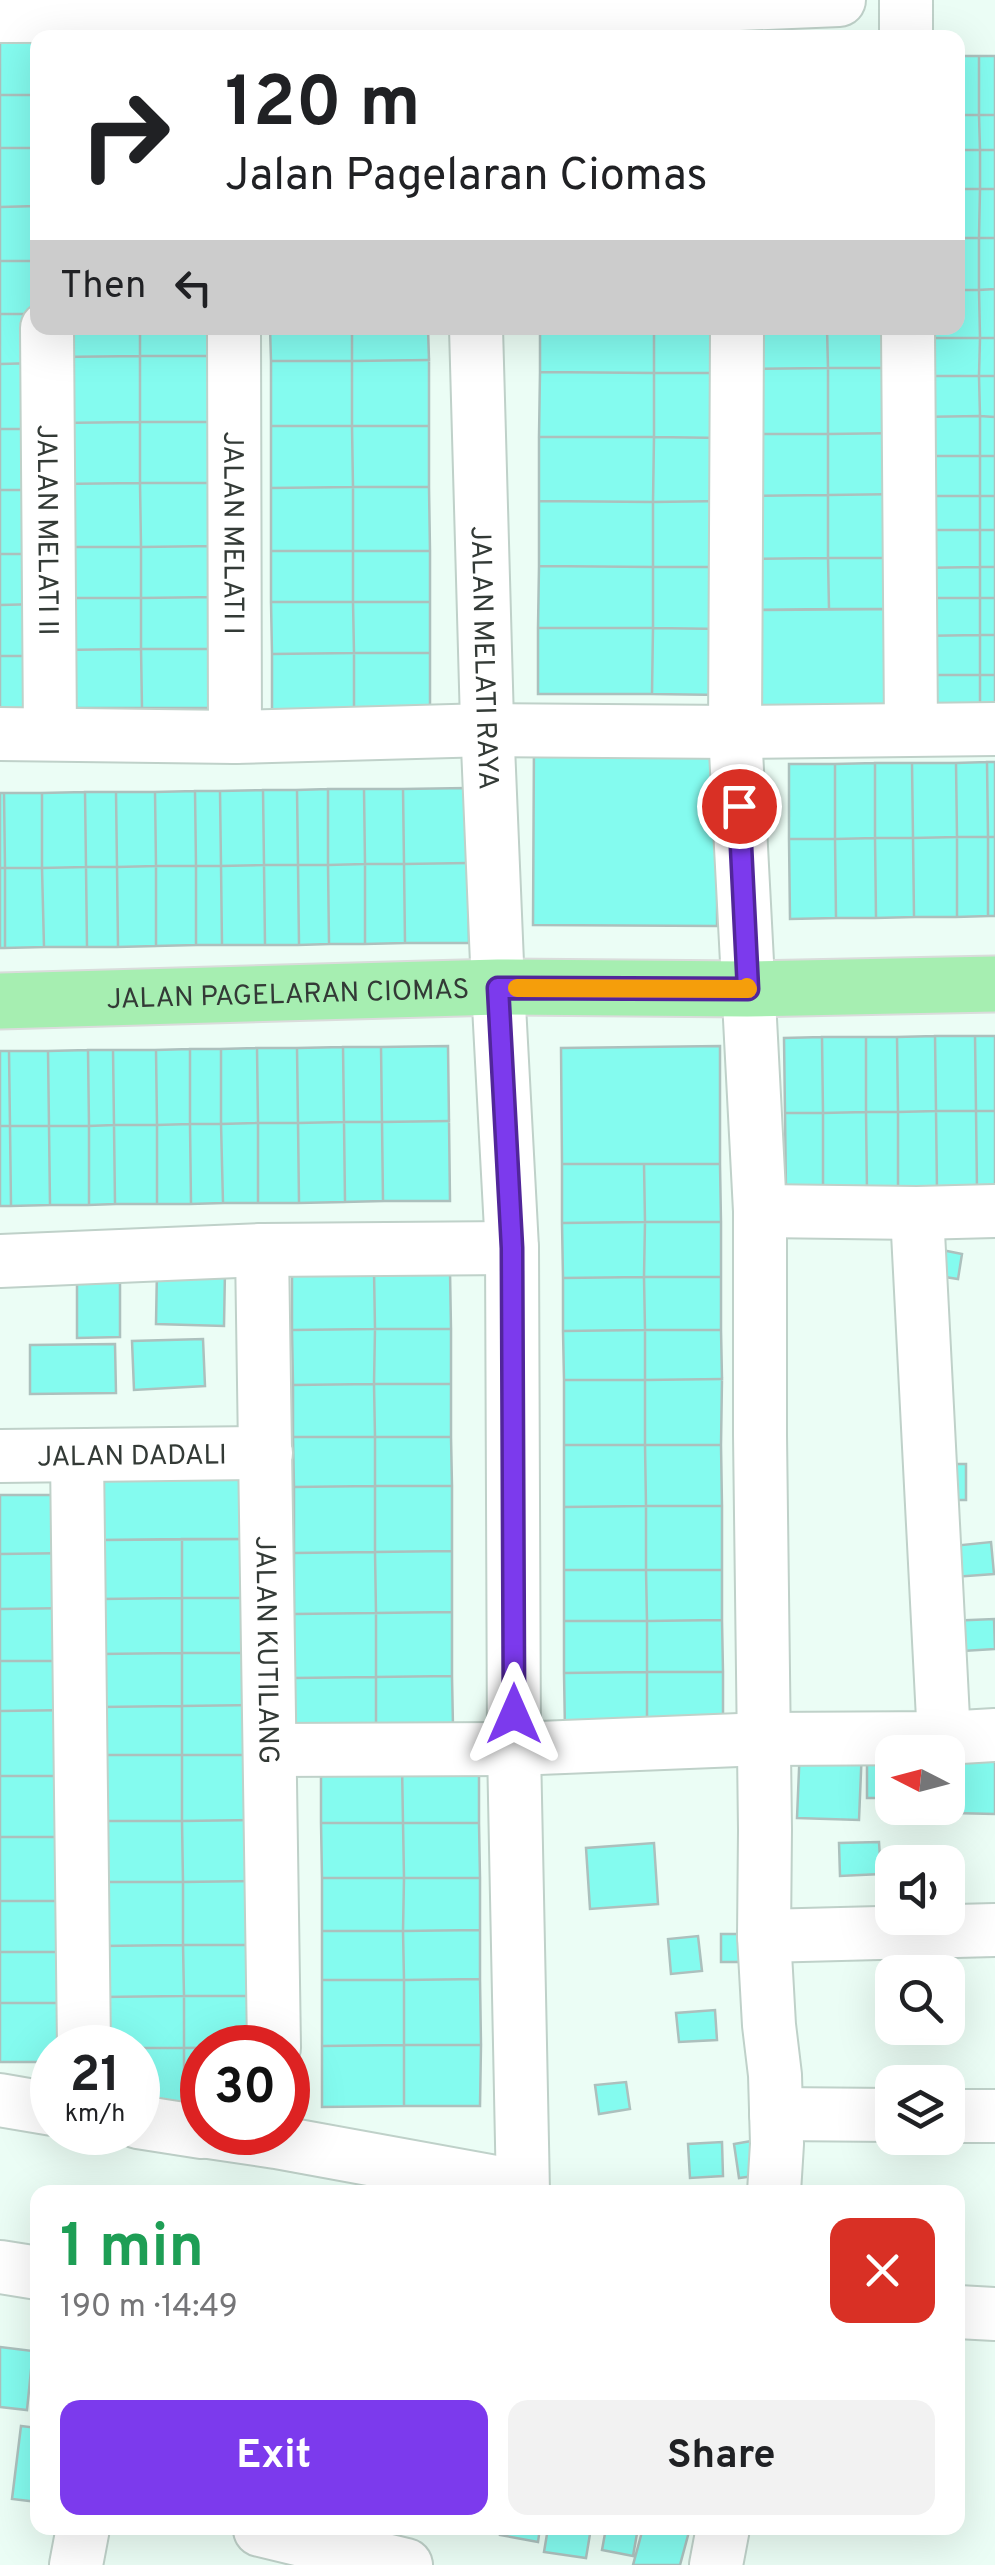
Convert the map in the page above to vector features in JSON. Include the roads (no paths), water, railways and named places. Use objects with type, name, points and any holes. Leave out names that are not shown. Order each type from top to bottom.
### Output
[{"type":"main road","name":"JALAN PAGELARAN CIOMAS","points":[[0,1001],[498,988],[748,989],[995,984]]},
{"type":"street","points":[[31,17],[738,14],[839,0]]},
{"type":"street","points":[[906,0],[906,30]]},
{"type":"street","name":"JALAN MELATI II","points":[[25,733],[46,335]]},
{"type":"street","name":"JALAN MELATI I","points":[[234,335],[234,737]]},
{"type":"street","name":"JALAN MELATI RAYA","points":[[476,335],[498,988],[512,1248],[514,1749],[522,2185]]},
{"type":"street","points":[[737,335],[735,732],[760,1211],[764,1936],[776,2114],[774,2185]]},
{"type":"street","points":[[908,335],[911,729]]},
{"type":"street","points":[[25,733],[234,737],[488,730],[995,730]]},
{"type":"street","points":[[760,1211],[995,1210]]},
{"type":"street","points":[[917,1212],[944,1735]]},
{"type":"street","points":[[0,1261],[262,1250],[512,1248]]},
{"type":"street","name":"JALAN KUTILANG","points":[[262,1250],[274,2025]]},
{"type":"street","name":"JALAN DADALI","points":[[0,1456],[266,1453]]},
{"type":"street","points":[[77,1456],[84,2025]]},
{"type":"street","points":[[965,1737],[995,1735]]},
{"type":"street","points":[[270,1750],[514,1749],[875,1738]]},
{"type":"street","points":[[764,1936],[995,1930]]},
{"type":"street","points":[[0,2100],[30,2105]]},
{"type":"street","points":[[776,2114],[875,2115]]},
{"type":"street","points":[[965,2116],[995,2116]]},
{"type":"street","points":[[310,2144],[499,2185]]},
{"type":"street","points":[[0,2268],[30,2271]]},
{"type":"street","points":[[965,2312],[995,2314]]},
{"type":"street","points":[[76,2565],[82,2535]]},
{"type":"street","points":[[716,2565],[722,2535]]},
{"type":"street","points":[[258,2541],[406,2565]]}]
